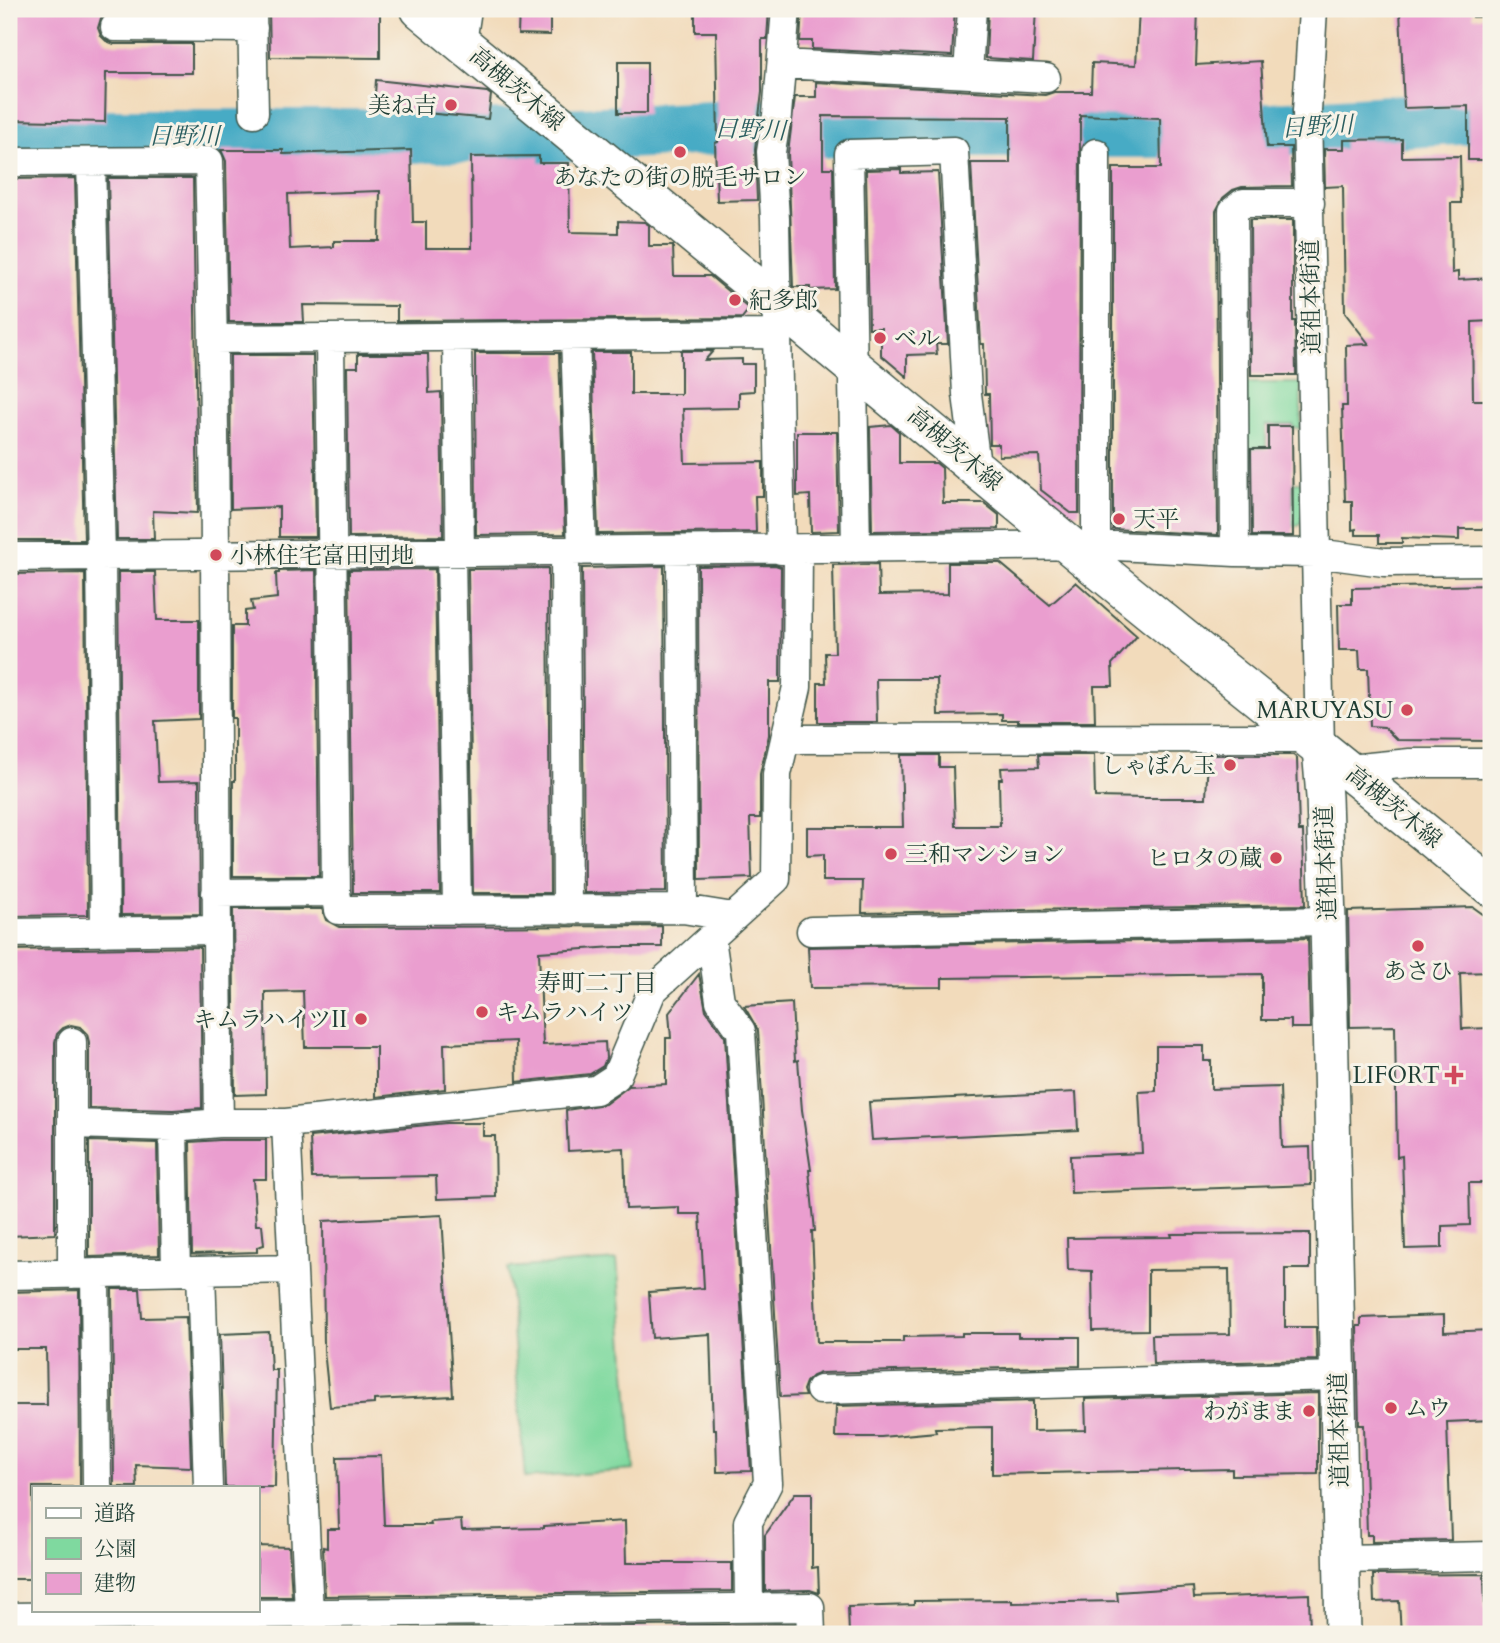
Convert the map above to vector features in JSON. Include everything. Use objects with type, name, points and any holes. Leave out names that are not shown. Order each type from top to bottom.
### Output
[{"type":"main road","name":"高槻茨木線","points":[[420,9],[465,26],[551,117],[776,318],[851,364],[976,466],[1083,546],[1326,752],[1491,887]]},
{"type":"street","points":[[72,1124],[173,1127],[219,1123],[286,1123],[596,1090],[616,1077],[652,991],[776,878],[776,774],[797,687],[776,318],[772,144],[786,9]]},
{"type":"street","points":[[968,74],[972,9]]},
{"type":"street","name":"道祖本街道","points":[[1313,9],[1307,111],[1316,553],[1326,752],[1324,797],[1343,1634]]},
{"type":"street","points":[[115,27],[253,18],[254,113]]},
{"type":"street","points":[[782,64],[1046,78]]},
{"type":"street","points":[[856,548],[849,154],[954,151],[967,394],[976,466]]},
{"type":"street","points":[[1083,546],[1096,153]]},
{"type":"street","points":[[9,162],[209,161],[214,340],[219,1123]]},
{"type":"street","points":[[91,162],[101,556],[105,932]]},
{"type":"street","points":[[1235,552],[1233,211],[1243,203],[1310,203]]},
{"type":"street","points":[[214,340],[575,336],[776,318]]},
{"type":"street","points":[[567,910],[575,336]]},
{"type":"street","points":[[457,338],[457,910]]},
{"type":"street","points":[[330,339],[336,892],[339,910],[683,909],[733,916]]},
{"type":"street","points":[[9,556],[1083,546],[1316,553],[1384,562],[1491,561]]},
{"type":"street","points":[[681,550],[683,909]]},
{"type":"street","points":[[785,739],[1326,752],[1410,763],[1491,763]]},
{"type":"street","points":[[216,893],[336,892]]},
{"type":"street","points":[[811,932],[1328,921]]},
{"type":"street","points":[[9,933],[216,930]]},
{"type":"street","points":[[710,938],[720,1001],[741,1031],[768,1483],[747,1522],[749,1607]]},
{"type":"street","points":[[72,1042],[72,1124],[97,1486]]},
{"type":"street","points":[[286,1123],[309,1624]]},
{"type":"street","points":[[173,1127],[208,1486]]},
{"type":"street","points":[[9,1275],[292,1269]]},
{"type":"street","points":[[821,1390],[1338,1376]]},
{"type":"street","points":[[1342,1559],[1491,1556]]},
{"type":"street","points":[[9,1617],[309,1624],[810,1607],[811,1634]]},
{"type":"green space","points":[[1244,383],[1301,383],[1301,429],[1293,428],[1293,425],[1266,425],[1266,447],[1254,448],[1254,480],[1249,481],[1250,507],[1293,506],[1293,482],[1305,482],[1306,519],[1298,526],[1244,524]]},
{"type":"green space","points":[[617,1260],[634,1470],[525,1478],[508,1268]]},
{"type":"building","points":[[9,9],[191,9],[114,10],[101,18],[98,28],[106,41],[114,44],[192,44],[192,73],[106,73],[105,122],[9,120]]},
{"type":"building","points":[[269,9],[380,9],[380,58],[270,57]]},
{"type":"building","points":[[519,9],[550,9],[550,35],[518,34]]},
{"type":"building","points":[[695,9],[769,9],[767,39],[762,39],[762,92],[755,149],[757,200],[717,201],[716,32],[695,32]]},
{"type":"building","points":[[802,9],[955,9],[952,56],[812,49],[812,41],[800,41]]},
{"type":"building","points":[[988,9],[1036,9],[1033,61],[986,58]]},
{"type":"building","points":[[1139,9],[1198,9],[1196,65],[1261,61],[1267,147],[1291,147],[1292,186],[1242,187],[1223,198],[1216,211],[1218,535],[1113,529],[1113,168],[1161,168],[1160,118],[1080,115],[1079,513],[1071,513],[1041,490],[1039,455],[999,456],[999,444],[990,444],[989,394],[985,394],[984,344],[981,344],[971,163],[1010,163],[1010,117],[823,116],[823,168],[833,168],[835,289],[810,290],[810,287],[793,287],[788,153],[795,97],[816,97],[816,82],[1045,95],[1054,92],[1091,92],[1092,63],[1136,65]]},
{"type":"building","points":[[1400,9],[1473,9],[1473,17],[1487,17],[1491,67],[1491,160],[1468,160],[1468,106],[1404,108]]},
{"type":"building","points":[[618,62],[647,62],[647,113],[618,113]]},
{"type":"building","points":[[376,80],[487,92],[491,95],[488,119],[374,108]]},
{"type":"building","points":[[1402,139],[1402,157],[1460,156],[1461,203],[1451,203],[1452,273],[1458,272],[1458,280],[1491,278],[1491,321],[1472,322],[1473,400],[1491,400],[1491,529],[1459,529],[1459,540],[1402,538],[1402,543],[1379,543],[1379,535],[1356,535],[1356,529],[1352,530],[1352,501],[1345,501],[1342,406],[1347,406],[1346,345],[1369,344],[1345,313],[1343,186],[1325,187],[1324,149],[1344,149],[1344,140]]},
{"type":"building","points":[[221,150],[283,150],[283,154],[411,150],[413,222],[426,222],[426,248],[472,248],[471,157],[539,156],[539,163],[569,163],[570,232],[618,233],[618,221],[644,222],[649,225],[649,246],[673,246],[674,276],[710,276],[749,309],[742,318],[397,321],[397,306],[303,305],[304,322],[229,322],[226,161]],"holes":[[[380,191],[379,241],[334,241],[334,247],[290,249],[288,194]]]},
{"type":"building","points":[[901,169],[901,173],[938,172],[948,344],[936,344],[937,354],[907,355],[907,377],[881,355],[881,328],[869,328],[866,170]]},
{"type":"building","points":[[75,178],[84,540],[9,540],[9,179]]},
{"type":"building","points":[[108,178],[193,178],[198,510],[197,513],[153,511],[154,539],[117,539]]},
{"type":"building","points":[[1250,220],[1293,220],[1296,375],[1251,375]]},
{"type":"building","points":[[681,351],[713,351],[705,360],[742,359],[742,364],[754,364],[754,391],[739,392],[739,408],[683,409],[685,463],[763,462],[763,496],[755,496],[756,532],[598,534],[592,352],[631,352],[631,394],[681,394]]},
{"type":"building","points":[[475,353],[559,353],[565,534],[476,535]]},
{"type":"building","points":[[358,354],[428,354],[429,393],[441,392],[443,536],[349,537],[347,367],[358,367]]},
{"type":"building","points":[[230,355],[313,355],[316,537],[279,537],[279,507],[231,509]]},
{"type":"building","points":[[891,425],[899,432],[899,463],[936,463],[942,468],[943,503],[984,503],[999,515],[999,529],[872,531],[870,427]]},
{"type":"building","points":[[1268,426],[1292,426],[1293,536],[1252,536],[1251,449],[1268,449]]},
{"type":"building","points":[[797,432],[837,432],[839,531],[811,532],[810,495],[797,496]]},
{"type":"building","points":[[948,563],[1000,563],[1050,605],[1076,582],[1137,636],[1112,664],[1113,686],[1094,686],[1095,722],[1018,722],[1002,720],[1002,714],[938,715],[937,679],[876,679],[877,722],[818,722],[818,683],[826,683],[825,653],[835,653],[833,565],[878,564],[879,595],[948,594]]},
{"type":"building","points":[[664,566],[666,892],[584,893],[582,568]]},
{"type":"building","points":[[698,566],[781,567],[780,682],[769,682],[769,735],[760,774],[760,818],[750,818],[752,878],[699,880]]},
{"type":"building","points":[[548,568],[550,893],[473,893],[468,569]]},
{"type":"building","points":[[435,569],[440,893],[353,893],[349,570]]},
{"type":"building","points":[[316,570],[319,876],[233,876],[235,718],[232,718],[232,626],[245,626],[245,611],[253,610],[251,601],[277,598],[276,573],[279,571]]},
{"type":"building","points":[[118,572],[155,572],[157,620],[199,620],[199,719],[155,721],[158,782],[199,781],[200,914],[121,915]]},
{"type":"building","points":[[85,573],[88,915],[9,916],[9,574]]},
{"type":"building","points":[[1491,585],[1491,741],[1397,740],[1384,727],[1370,726],[1368,669],[1360,669],[1359,650],[1339,650],[1338,604],[1352,604],[1352,588]]},
{"type":"building","points":[[901,755],[939,755],[939,767],[953,767],[955,826],[1000,826],[1001,768],[1039,767],[1038,755],[1094,755],[1095,797],[1206,798],[1208,755],[1293,755],[1297,758],[1299,831],[1303,831],[1305,905],[862,913],[863,881],[823,881],[823,855],[807,856],[807,827],[903,827]]},
{"type":"building","points":[[1473,907],[1491,920],[1491,972],[1460,973],[1462,1029],[1491,1028],[1491,1183],[1469,1183],[1470,1225],[1442,1226],[1442,1248],[1405,1249],[1402,1156],[1397,1157],[1395,1026],[1350,1027],[1348,911]]},
{"type":"building","points":[[233,909],[322,909],[326,920],[339,927],[662,926],[662,947],[539,952],[543,1045],[605,1042],[606,1058],[603,1066],[590,1074],[517,1082],[516,1041],[444,1044],[445,1089],[376,1097],[376,1047],[305,1047],[303,991],[265,992],[266,1094],[235,1095]]},
{"type":"building","points":[[1308,938],[1310,1028],[1291,1028],[1291,1020],[1262,1020],[1262,974],[942,978],[942,987],[810,988],[808,947]]},
{"type":"building","points":[[200,947],[202,1108],[89,1108],[87,1034],[80,1027],[71,1025],[63,1028],[57,1034],[55,1042],[55,1234],[9,1236],[9,950]]},
{"type":"building","points":[[699,974],[706,1010],[725,1037],[751,1471],[717,1472],[710,1334],[652,1338],[649,1292],[704,1288],[700,1214],[679,1214],[679,1207],[626,1209],[624,1148],[568,1151],[566,1110],[605,1104],[629,1086],[666,1084],[666,1038],[671,1038],[669,1013]]},
{"type":"building","points":[[792,1003],[795,1061],[798,1060],[811,1170],[817,1342],[903,1342],[903,1337],[962,1336],[962,1333],[1018,1333],[1018,1337],[1080,1337],[1080,1366],[820,1373],[806,1382],[803,1390],[805,1396],[780,1397],[758,1030],[744,1006]]},
{"type":"building","points":[[1156,1046],[1204,1046],[1204,1061],[1211,1061],[1211,1089],[1280,1087],[1282,1148],[1310,1147],[1311,1185],[1071,1193],[1070,1156],[1142,1153],[1139,1092],[1156,1091]]},
{"type":"building","points":[[1076,1092],[1078,1130],[872,1140],[869,1102]]},
{"type":"building","points":[[446,1123],[483,1123],[483,1136],[495,1136],[496,1197],[437,1199],[436,1176],[312,1178],[310,1137]]},
{"type":"building","points":[[266,1140],[266,1179],[253,1179],[256,1225],[262,1225],[264,1245],[257,1247],[257,1252],[192,1254],[190,1142]]},
{"type":"building","points":[[89,1141],[157,1143],[159,1255],[89,1257]]},
{"type":"building","points":[[442,1215],[453,1396],[374,1400],[374,1404],[330,1407],[324,1350],[323,1221]]},
{"type":"building","points":[[1310,1233],[1310,1269],[1285,1269],[1285,1327],[1316,1327],[1317,1360],[1153,1364],[1152,1335],[1230,1334],[1229,1269],[1148,1270],[1148,1330],[1093,1331],[1092,1271],[1068,1270],[1067,1238]]},
{"type":"building","points":[[112,1289],[140,1289],[142,1318],[186,1317],[191,1467],[136,1465],[137,1486],[114,1486]]},
{"type":"building","points":[[79,1290],[80,1486],[32,1486],[32,1579],[9,1579],[9,1405],[47,1405],[46,1349],[9,1349],[9,1292]]},
{"type":"building","points":[[1444,1315],[1444,1332],[1491,1330],[1491,1420],[1447,1422],[1451,1540],[1372,1542],[1372,1535],[1367,1535],[1364,1425],[1359,1425],[1357,1326],[1361,1326],[1361,1318]]},
{"type":"building","points":[[269,1332],[271,1370],[277,1370],[275,1487],[225,1486],[220,1334]]},
{"type":"building","points":[[1318,1393],[1318,1474],[1232,1475],[1232,1469],[992,1474],[992,1427],[935,1428],[936,1432],[881,1437],[835,1437],[836,1406],[1033,1401],[1033,1431],[1086,1430],[1085,1399]]},
{"type":"building","points":[[381,1456],[384,1525],[431,1525],[430,1522],[461,1520],[462,1530],[544,1528],[625,1521],[626,1563],[732,1563],[732,1591],[325,1596],[323,1547],[327,1548],[327,1529],[339,1529],[337,1457]]},
{"type":"building","points":[[795,1493],[812,1493],[812,1568],[818,1567],[819,1593],[810,1590],[765,1591],[765,1535]]},
{"type":"building","points":[[259,1546],[289,1547],[292,1597],[259,1597]]},
{"type":"building","points":[[1484,1574],[1485,1608],[1491,1608],[1491,1634],[1401,1634],[1399,1601],[1374,1602],[1373,1575]]},
{"type":"building","points":[[1193,1587],[1194,1598],[1309,1594],[1310,1634],[849,1634],[848,1607],[914,1605],[914,1601],[1118,1601],[1117,1592]]},
{"type":"building","points":[[794,1624],[794,1634],[413,1634],[413,1629]]},
{"type":"waterway","name":"日野川","points":[[9,136],[537,136],[758,126],[789,131],[1241,131],[1491,116]]},
{"type":"place","name":"美ね吉","points":[[451,105]]},
{"type":"place","name":"あなたの街の脱毛サロン","points":[[680,152]]},
{"type":"place","name":"紀多郎","points":[[735,300]]},
{"type":"place","name":"ベル","points":[[880,338]]},
{"type":"place","name":"天平","points":[[1119,519]]},
{"type":"place","name":"小林住宅富田団地","points":[[216,555]]},
{"type":"place","name":"MARUYASU","points":[[1407,710]]},
{"type":"place","name":"しゃぼん玉","points":[[1230,765]]},
{"type":"place","name":"三和マンション","points":[[891,854]]},
{"type":"place","name":"ヒロタの蔵","points":[[1276,858]]},
{"type":"place","name":"あさひ","points":[[1418,946]]},
{"type":"place","name":"キムラハイツ","points":[[482,1012]]},
{"type":"place","name":"キムラハイツII","points":[[361,1019]]},
{"type":"place","name":"LIFORT","points":[[1454,1075]]},
{"type":"place","name":"ムウ","points":[[1391,1408]]},
{"type":"place","name":"わがまま","points":[[1309,1411]]},
{"type":"district","name":"寿町二丁目","points":[[597,983]]}]
